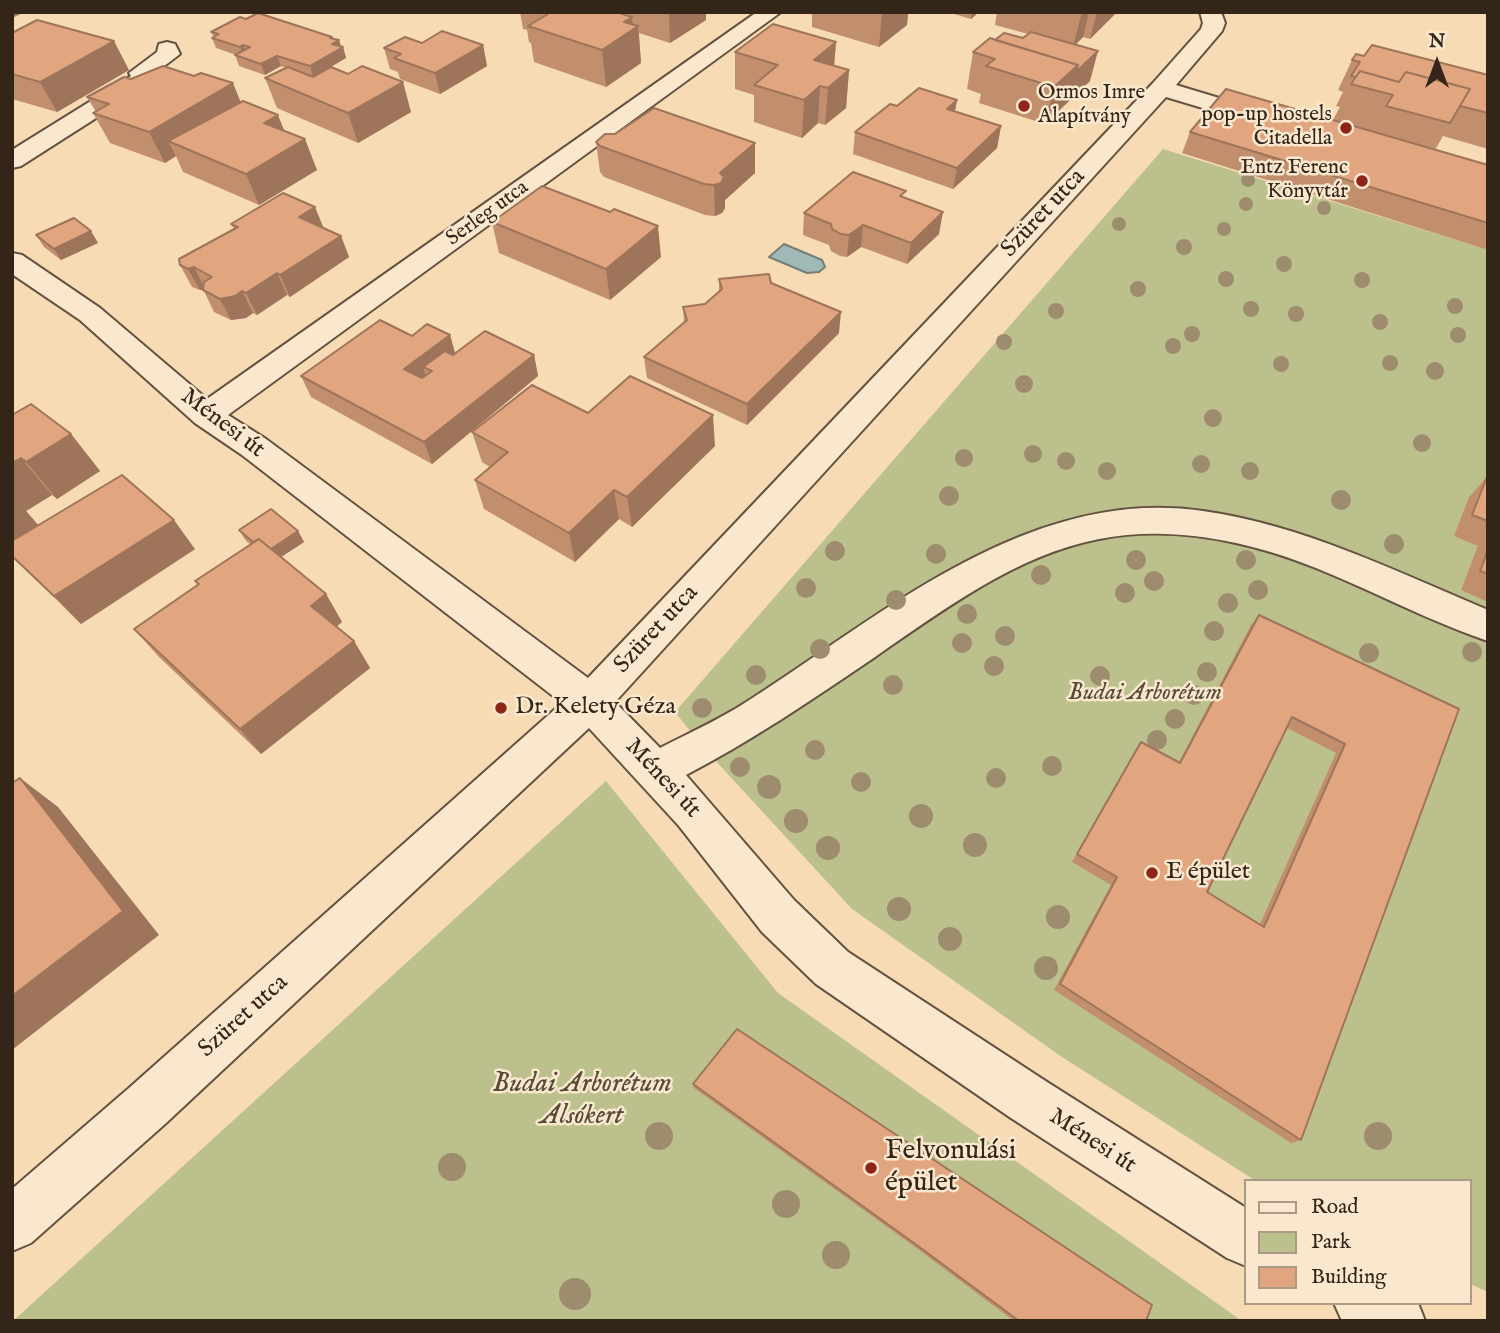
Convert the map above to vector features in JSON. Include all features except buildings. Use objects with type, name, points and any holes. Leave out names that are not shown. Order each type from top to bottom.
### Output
[{"type":"street","name":"Serleg utca","points":[[206,415],[771,12]]},
{"type":"street","name":"Szüret utca","points":[[12,1224],[147,1106],[590,702],[1161,88],[1211,31],[1214,23],[1210,12]]},
{"type":"street","points":[[12,161],[146,76],[140,73],[169,54],[167,49]]},
{"type":"street","points":[[1161,88],[1289,126]]},
{"type":"street","name":"Ménesi út","points":[[12,261],[90,314],[206,415],[254,447],[590,702],[694,812],[778,916],[832,968],[1041,1108],[1244,1238]]},
{"type":"street","points":[[654,771],[726,734],[968,575],[1042,540],[1113,521],[1199,523],[1254,534],[1313,553],[1488,626]]},
{"type":"street","points":[[1366,1305],[1397,1321]]},
{"type":"green space","name":"Budai Arborétum","points":[[1163,149],[1488,250],[1488,1292],[1472,1285],[1472,1179],[1253,1179],[1062,1057],[852,909],[702,746],[675,712]]},
{"type":"green space","name":"Budai Arborétum Alsókert","points":[[606,781],[778,993],[1242,1321],[13,1321]]},
{"type":"water","points":[[784,244],[822,260],[825,267],[819,272],[807,273],[769,257]]},
{"type":"place","name":"Ormos Imre Alapítvány","points":[[1024,106]]},
{"type":"place","name":"pop-up hostels Citadella","points":[[1346,128]]},
{"type":"place","name":"Entz Ferenc Könyvtár","points":[[1362,181]]},
{"type":"place","name":"Dr. Kelety Géza","points":[[501,708]]},
{"type":"place","name":"E épület","points":[[1152,873]]},
{"type":"place","name":"Felvonulási épület","points":[[871,1168]]}]
